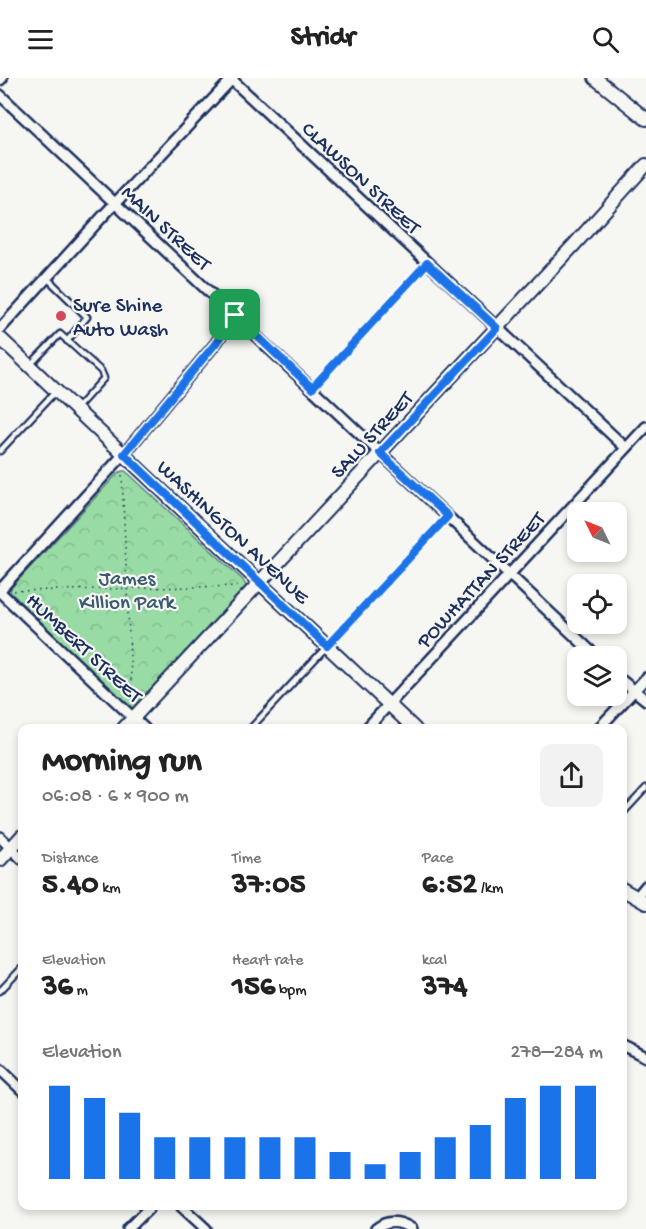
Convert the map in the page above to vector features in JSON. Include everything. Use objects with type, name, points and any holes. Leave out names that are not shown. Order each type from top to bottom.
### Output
[{"type":"street","points":[[0,329],[232,78]]},
{"type":"street","name":"CLAWSON STREET","points":[[232,78],[627,448]]},
{"type":"street","points":[[595,78],[644,114]]},
{"type":"street","name":"MAIN STREET","points":[[0,95],[585,646]]},
{"type":"street","name":"SALU STREET","points":[[128,724],[646,165]]},
{"type":"street","points":[[0,591],[124,454],[216,343],[235,315]]},
{"type":"street","name":"WASHINGTON AVENUE","points":[[0,338],[410,724]]},
{"type":"street","name":"POWHATTAN STREET","points":[[371,724],[646,427]]},
{"type":"street","name":"HUMBERT STREET","points":[[0,591],[140,724]]},
{"type":"street","points":[[603,724],[646,678]]},
{"type":"street","points":[[627,685],[646,700]]},
{"type":"street","points":[[0,837],[18,855]]},
{"type":"street","points":[[0,860],[18,840]]},
{"type":"street","points":[[627,892],[641,900],[646,886]]},
{"type":"street","points":[[627,1047],[646,1057]]},
{"type":"street","points":[[0,1069],[18,1086]]},
{"type":"street","points":[[129,1229],[146,1210]]},
{"type":"street","points":[[185,1210],[206,1229]]},
{"type":"street","points":[[376,1229],[390,1222],[400,1223],[412,1229]]},
{"type":"lane","points":[[312,388],[427,263]]},
{"type":"lane","points":[[46,278],[87,317],[67,341]]},
{"type":"lane","points":[[29,366],[60,334],[101,371],[104,378],[76,409]]},
{"type":"lane","points":[[0,451],[56,391]]},
{"type":"lane","points":[[255,724],[448,516]]},
{"type":"lane","points":[[627,809],[646,788]]},
{"type":"lane","points":[[0,992],[18,972]]},
{"type":"path","points":[[122,475],[132,703]]},
{"type":"path","points":[[14,591],[238,586],[244,589]]},
{"type":"green space","name":"James Killion Park","points":[[122,471],[129,474],[243,580],[246,586],[132,708],[10,592],[11,588]]},
{"type":"place","name":"Sure Shine Auto Wash","points":[[61,316]]},
{"type":"route","points":[[427,263],[497,328],[380,453],[448,516],[327,646],[124,454],[216,343],[235,315],[312,388],[427,263]]}]
